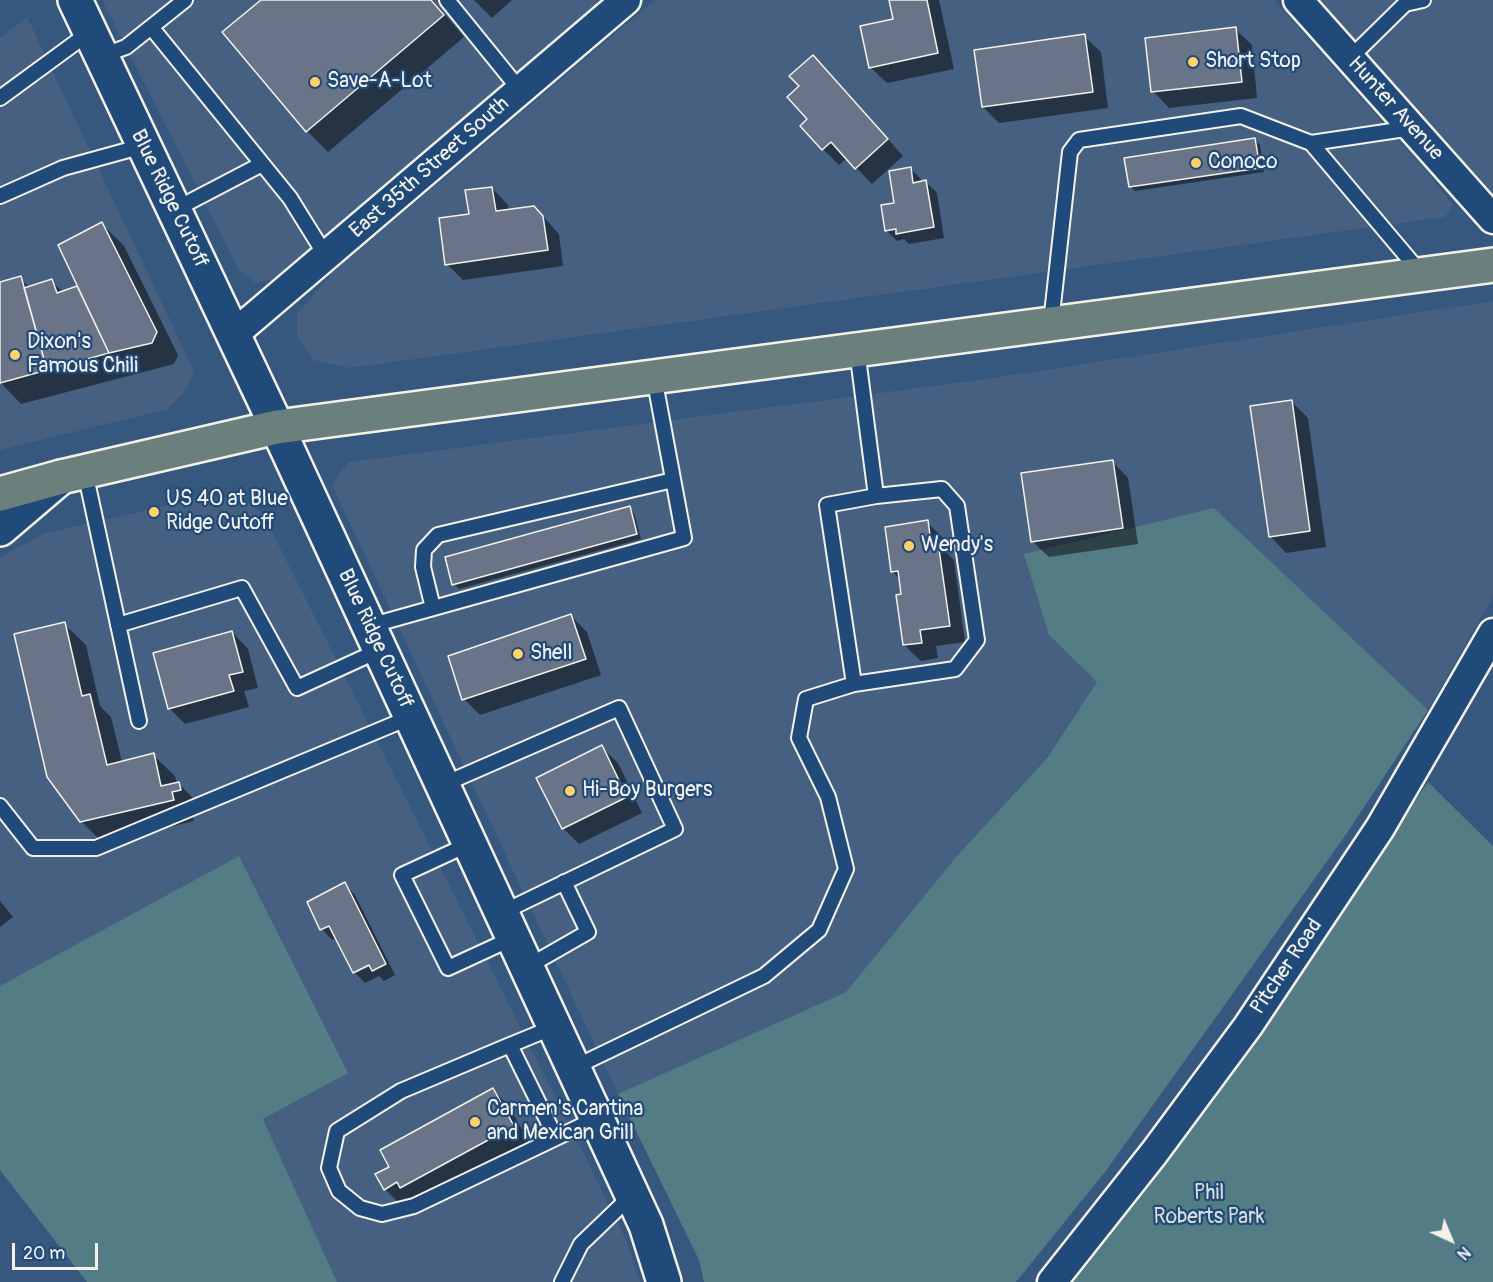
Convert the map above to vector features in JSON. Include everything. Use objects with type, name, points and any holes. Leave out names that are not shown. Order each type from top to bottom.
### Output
[{"type":"main road","name":"Blue Ridge Cutoff","points":[[87,19],[143,146],[277,427],[646,1225],[664,1282]]},
{"type":"main road","points":[[0,494],[277,427],[1493,265]]},
{"type":"main road","points":[[0,529],[73,475]]},
{"type":"street","name":"East 35th Street South","points":[[233,335],[626,0]]},
{"type":"street","name":"Hunter Avenue","points":[[1298,0],[1493,219]]},
{"type":"street","name":"Pitcher Road","points":[[1052,1282],[1154,1153],[1248,1026],[1380,828],[1493,633]]},
{"type":"lane","points":[[0,98],[87,19],[126,46],[185,0]]},
{"type":"lane","points":[[447,0],[520,90]]},
{"type":"lane","points":[[1350,58],[1405,4],[1423,0]]},
{"type":"lane","points":[[151,27],[290,198],[326,256]]},
{"type":"lane","points":[[1050,324],[1070,152],[1079,140],[1241,116],[1311,142],[1412,128]]},
{"type":"lane","points":[[1311,142],[1422,274]]},
{"type":"lane","points":[[0,196],[63,168],[143,146]]},
{"type":"lane","points":[[174,210],[262,164]]},
{"type":"lane","points":[[857,350],[876,496]]},
{"type":"lane","points":[[118,625],[242,588],[297,688],[374,638],[433,608],[684,538],[654,377]]},
{"type":"lane","points":[[73,475],[118,625],[138,721]]},
{"type":"lane","points":[[433,608],[423,567],[424,550],[438,535],[673,480]]},
{"type":"lane","points":[[573,1068],[764,976],[819,930],[846,869],[828,797],[799,738],[806,699],[854,684],[955,669],[978,640],[957,506],[942,489],[876,496],[827,505],[854,684]]},
{"type":"lane","points":[[442,785],[619,708],[675,829],[564,882],[448,968],[402,875],[470,844]]},
{"type":"lane","points":[[0,806],[33,848],[96,848],[411,717]]},
{"type":"lane","points":[[527,967],[588,932],[564,882]]},
{"type":"lane","points":[[554,1027],[400,1091],[337,1131],[329,1168],[339,1191],[360,1208],[382,1214],[393,1212],[414,1206],[597,1118]]},
{"type":"lane","points":[[510,1046],[556,1138]]},
{"type":"lane","points":[[562,1282],[581,1244],[632,1195]]},
{"type":"shaded area","points":[[102,0],[606,0],[276,279],[256,283],[239,270]]},
{"type":"shaded area","points":[[655,0],[1274,0],[1453,205],[1445,217],[350,368],[313,360],[297,335],[297,314],[333,272]]},
{"type":"shaded area","points":[[1312,0],[1493,0],[1493,197],[1487,196]]},
{"type":"shaded area","points":[[27,17],[194,371],[187,389],[168,409],[0,450],[0,38]]},
{"type":"shaded area","points":[[1493,301],[1493,596],[1428,710],[1214,508],[1049,635],[1097,682],[1047,757],[956,857],[846,992],[618,1094],[332,485],[348,462],[980,380]]},
{"type":"shaded area","points":[[210,496],[242,500],[262,512],[590,1166],[627,1242],[640,1282],[337,1282],[263,1119],[348,1073],[0,986],[0,558],[46,533]]},
{"type":"green space","points":[[1214,508],[1428,710],[1347,833],[1105,1172],[1016,1282],[704,1282],[699,1260],[618,1094],[846,992],[956,857],[1047,758],[1097,682],[1049,635],[1024,554]]},
{"type":"green space","name":"Phil Roberts Park","points":[[1428,782],[1493,846],[1493,1282],[1056,1282],[1215,1095]]},
{"type":"green space","points":[[239,856],[348,1073],[263,1119],[337,1282],[87,1282],[0,1170],[0,986]]},
{"type":"building","name":"Save-A-Lot","points":[[261,0],[431,0],[444,15],[306,132],[222,32]]},
{"type":"building","points":[[889,0],[927,0],[938,53],[869,68],[860,26],[893,19]]},
{"type":"building","points":[[1236,27],[1242,82],[1151,92],[1145,38]]},
{"type":"building","points":[[1085,34],[1093,92],[982,107],[974,50]]},
{"type":"building","points":[[813,55],[888,139],[855,169],[831,142],[822,150],[800,126],[807,119],[787,97],[799,86],[789,76]]},
{"type":"building","points":[[1255,138],[1260,168],[1129,187],[1124,158]]},
{"type":"building","points":[[911,167],[913,183],[926,180],[934,227],[896,234],[896,229],[885,231],[881,205],[894,203],[889,171]]},
{"type":"building","points":[[492,187],[496,211],[534,206],[543,216],[548,250],[445,265],[439,218],[469,214],[465,190]]},
{"type":"building","points":[[102,222],[157,332],[152,343],[109,353],[58,245]]},
{"type":"building","points":[[21,276],[47,370],[0,383],[0,282]]},
{"type":"building","points":[[52,279],[57,293],[77,286],[109,353],[47,370],[24,288]]},
{"type":"building","points":[[1292,400],[1310,531],[1269,537],[1250,406]]},
{"type":"building","points":[[1113,460],[1123,528],[1031,542],[1021,473]]},
{"type":"building","points":[[630,506],[637,534],[452,585],[445,557]]},
{"type":"building","points":[[928,520],[931,543],[938,542],[950,626],[920,630],[922,643],[903,645],[896,595],[901,594],[898,571],[891,572],[885,527]]},
{"type":"building","points":[[571,614],[586,659],[462,700],[448,656]]},
{"type":"building","points":[[65,622],[82,696],[90,694],[107,765],[154,753],[161,786],[179,782],[181,790],[172,792],[174,800],[80,822],[47,777],[14,634]]},
{"type":"building","points":[[232,631],[243,672],[229,675],[234,691],[168,709],[153,653]]},
{"type":"building","points":[[602,745],[627,797],[562,829],[536,778]]},
{"type":"building","points":[[345,882],[386,964],[372,971],[369,965],[353,973],[329,926],[320,930],[307,902]]},
{"type":"building","points":[[493,1088],[514,1126],[400,1188],[397,1182],[384,1190],[375,1174],[389,1167],[380,1150]]},
{"type":"place","name":"Short Stop","points":[[1193,62]]},
{"type":"place","name":"Save-A-Lot","points":[[315,82]]},
{"type":"place","name":"Conoco","points":[[1196,163]]},
{"type":"place","name":"Dixon's Famous Chili","points":[[15,355]]},
{"type":"place","name":"US 40 at Blue Ridge Cutoff","points":[[154,512]]},
{"type":"place","name":"Wendy's","points":[[909,546]]},
{"type":"place","name":"Shell","points":[[518,654]]},
{"type":"place","name":"Hi-Boy Burgers","points":[[570,791]]},
{"type":"place","name":"Carmen's Cantina and Mexican Grill","points":[[475,1122]]}]
